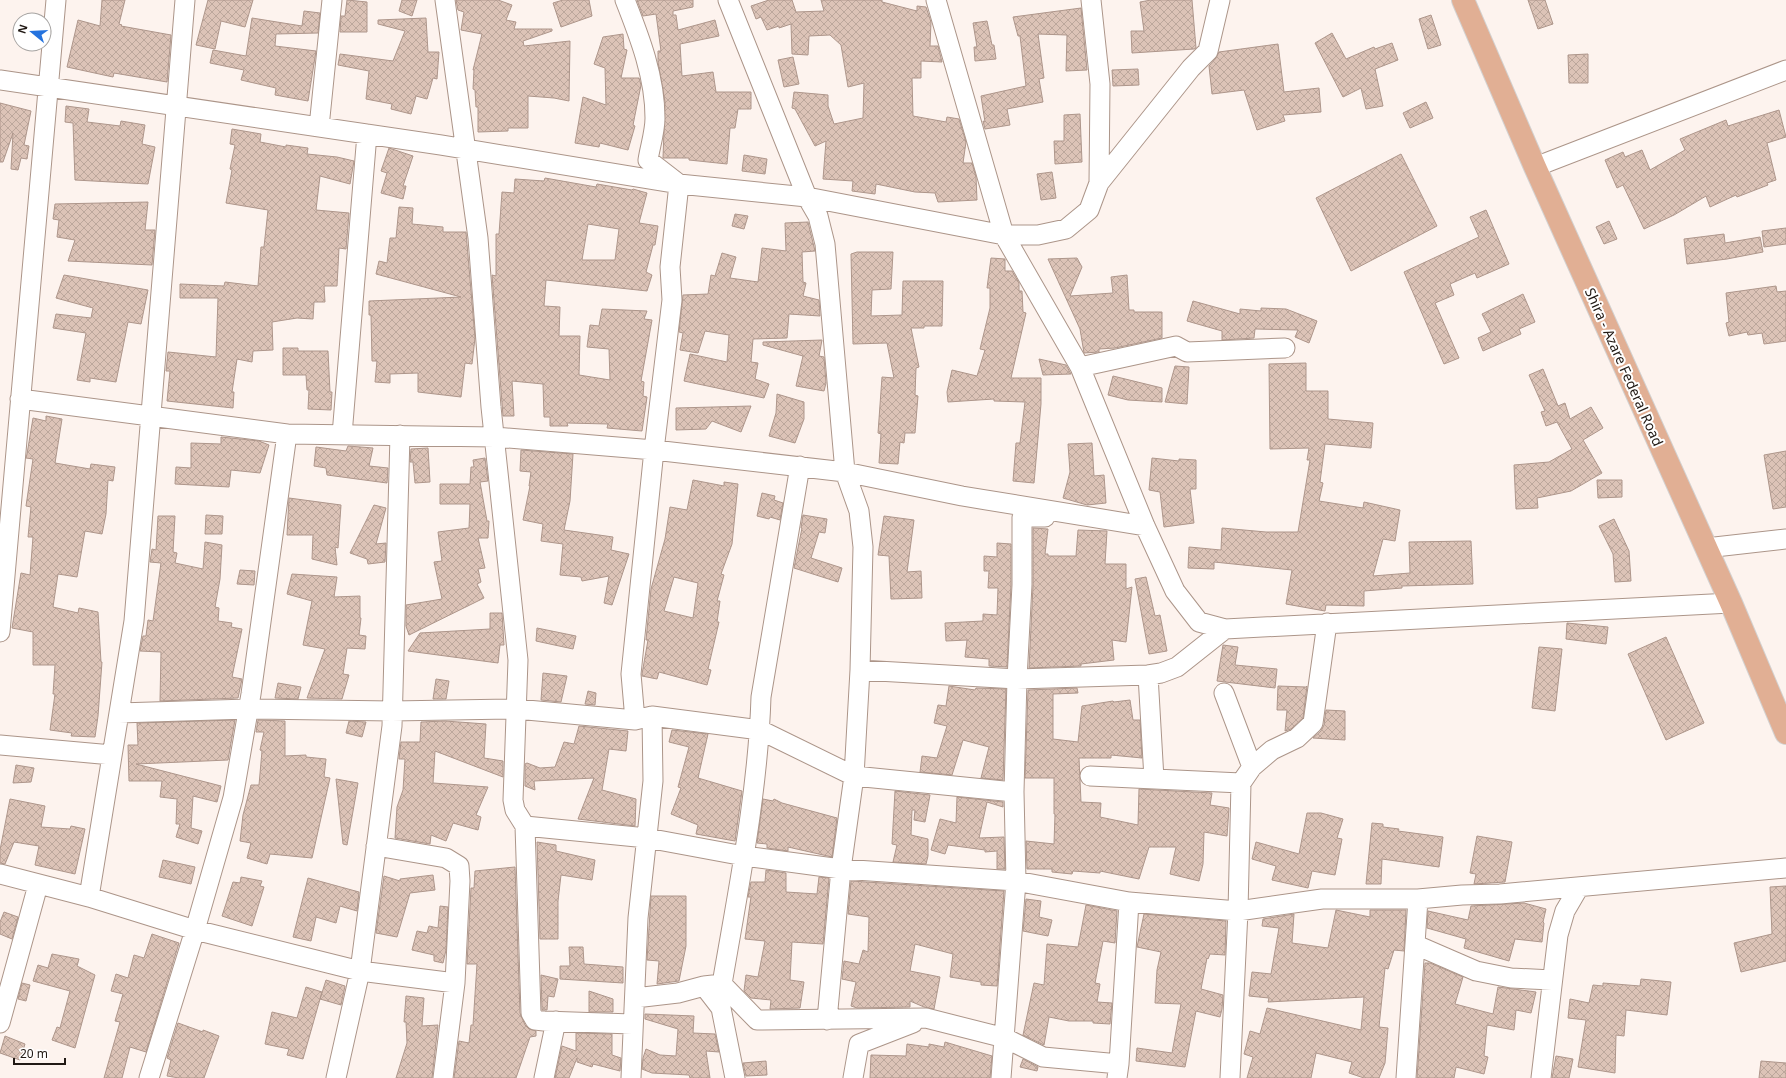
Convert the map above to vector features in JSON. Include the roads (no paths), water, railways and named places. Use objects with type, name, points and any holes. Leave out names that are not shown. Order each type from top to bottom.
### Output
[{"type":"main road","name":"Shira - Azare Federal Road","points":[[1463,0],[1535,167],[1731,603],[1786,732]]},
{"type":"street","points":[[0,632],[56,0]]},
{"type":"street","points":[[89,897],[134,621],[185,0]]},
{"type":"street","points":[[319,128],[332,0]]},
{"type":"street","points":[[445,0],[478,238],[495,436],[518,660],[513,800],[515,810],[525,826],[531,1013],[536,1020],[632,1024]]},
{"type":"street","points":[[625,0],[643,46],[651,80],[655,119],[648,160],[679,184]]},
{"type":"street","points":[[728,0],[807,197],[818,216],[826,244],[845,472],[859,511],[862,547],[860,670],[854,776],[840,869],[827,1020]]},
{"type":"street","points":[[936,0],[1004,235],[1080,368],[1145,526],[1175,591],[1199,622],[1200,649]]},
{"type":"street","points":[[1091,0],[1100,84],[1099,183]]},
{"type":"street","points":[[0,80],[367,134],[679,184],[807,197],[1004,235],[1038,235],[1066,229],[1089,210],[1099,183],[1190,68],[1208,51],[1220,0]]},
{"type":"street","points":[[1535,167],[1786,70]]},
{"type":"street","points":[[342,435],[367,134]]},
{"type":"street","points":[[631,1078],[632,1024],[635,998],[638,918],[653,781],[644,718],[631,674],[654,450],[672,300],[670,267],[679,184]]},
{"type":"street","points":[[1080,368],[1176,346],[1187,352],[1285,348]]},
{"type":"street","points":[[20,399],[287,434],[495,436],[654,450],[800,466],[845,472],[962,496],[1145,526]]},
{"type":"street","points":[[149,1078],[195,930],[233,798],[248,709],[287,434]]},
{"type":"street","points":[[336,1078],[360,971],[392,726],[400,435]]},
{"type":"street","points":[[722,984],[744,856],[760,730],[761,697],[800,466]]},
{"type":"street","points":[[1001,1078],[1016,881],[1014,792],[1016,679],[1022,592],[1022,517],[1083,516]]},
{"type":"street","points":[[1706,548],[1786,539]]},
{"type":"street","points":[[1199,622],[1225,629],[1731,603]]},
{"type":"street","points":[[1230,1078],[1238,911],[1241,783],[1252,767],[1272,750],[1297,738],[1313,723],[1327,623]]},
{"type":"street","points":[[860,670],[1016,679],[1161,673],[1177,667],[1225,629]]},
{"type":"street","points":[[1148,674],[1154,779]]},
{"type":"street","points":[[1224,694],[1252,767]]},
{"type":"street","points":[[119,712],[248,709],[392,711],[516,709],[644,718],[760,730],[854,776],[1014,792]]},
{"type":"street","points":[[0,745],[112,755]]},
{"type":"street","points":[[1090,776],[1241,783]]},
{"type":"street","points":[[525,826],[647,838],[744,856],[840,869],[1016,881],[1129,902],[1238,911],[1322,899],[1418,899],[1786,868]]},
{"type":"street","points":[[376,846],[446,858],[459,866],[460,881],[455,983],[443,1078]]},
{"type":"street","points":[[0,874],[89,897],[195,930],[360,971],[455,983]]},
{"type":"street","points":[[0,1023],[38,884]]},
{"type":"street","points":[[1541,1078],[1558,935],[1565,911],[1579,886]]},
{"type":"street","points":[[1406,1078],[1418,899]]},
{"type":"street","points":[[722,984],[757,1020],[926,1018],[1005,1038],[1043,1057],[1118,1071],[1129,902]]},
{"type":"street","points":[[1416,945],[1476,971],[1511,978],[1552,980]]},
{"type":"street","points":[[635,998],[678,993],[704,986],[722,984]]},
{"type":"street","points":[[704,986],[721,1008],[735,1078]]},
{"type":"street","points":[[853,1078],[859,1044],[926,1018]]},
{"type":"street","points":[[544,1078],[556,1021]]}]
